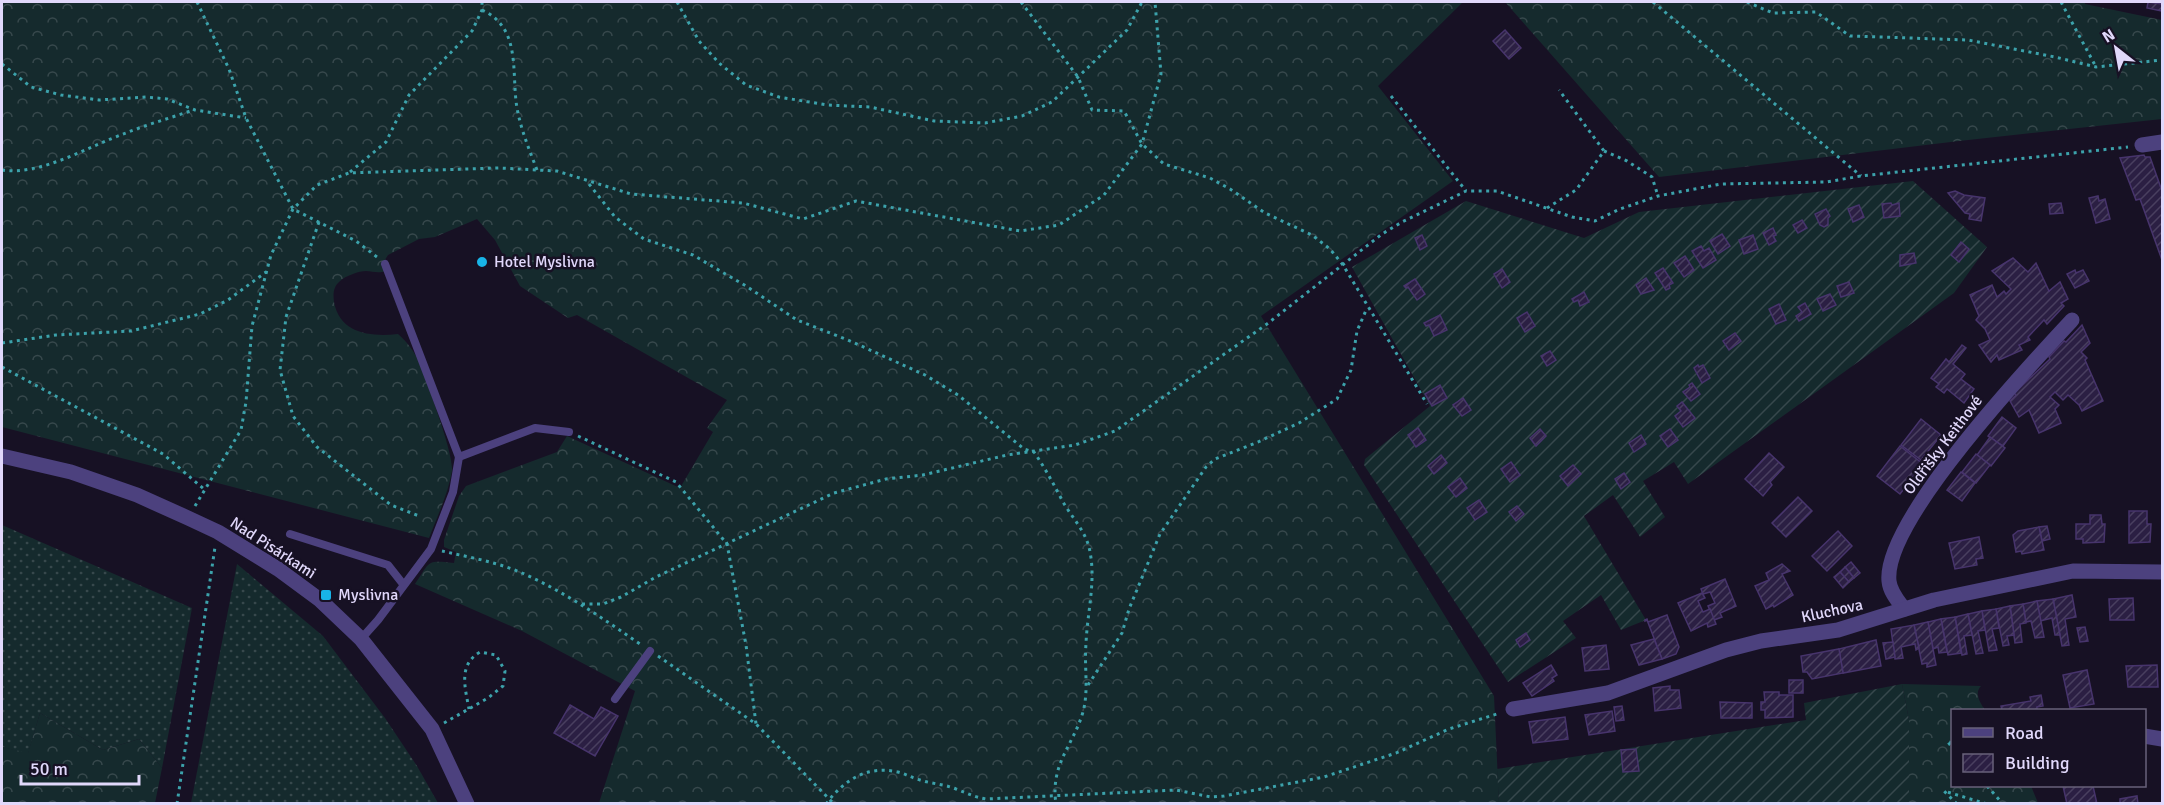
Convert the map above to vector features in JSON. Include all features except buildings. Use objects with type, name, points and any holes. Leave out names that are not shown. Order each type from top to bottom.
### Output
[{"type":"street","points":[[2142,145],[2163,142]]},
{"type":"street","name":"Oldřišky Keithové","points":[[1904,609],[1893,594],[1889,581],[1890,564],[1898,542],[1915,512],[2003,394],[2072,320]]},
{"type":"street","name":"Nad Pisárkami","points":[[2,456],[71,472],[137,495],[188,518],[218,532],[278,569],[320,600],[361,639],[432,729],[467,804]]},
{"type":"street","name":"Kluchova","points":[[1513,709],[1608,693],[1726,650],[1761,641],[1838,630],[1934,600],[2073,571],[2163,572]]},
{"type":"street","points":[[2146,736],[2163,738]]},
{"type":"lane","points":[[361,639],[431,549],[453,492],[459,457],[385,264]]},
{"type":"lane","points":[[459,457],[535,428],[569,432]]},
{"type":"lane","points":[[290,534],[388,565],[403,585]]},
{"type":"lane","points":[[615,699],[650,651]]},
{"type":"path","points":[[197,2],[229,69],[246,118],[293,209],[356,241],[385,264]]},
{"type":"path","points":[[349,173],[386,142],[410,95],[472,31],[482,10],[482,2]]},
{"type":"path","points":[[677,2],[699,41],[719,63],[746,85],[779,97],[827,105],[870,107],[934,121],[984,123],[1022,116],[1052,102],[1127,30],[1142,2]]},
{"type":"path","points":[[1021,2],[1078,77],[1092,110],[1124,111],[1142,144],[1164,164],[1210,178],[1265,213],[1312,235],[1330,249],[1343,265],[1427,404]]},
{"type":"path","points":[[188,518],[241,430],[246,402],[252,326],[271,255],[293,209],[317,185],[349,173],[500,168],[557,171],[631,194],[743,203],[803,219],[856,201],[1020,231],[1059,225],[1104,195],[1142,144],[1161,74],[1155,2]]},
{"type":"path","points":[[1653,2],[1861,176]]},
{"type":"path","points":[[1747,2],[1773,13],[1816,12],[1850,36],[1968,40],[2096,67],[2163,60]]},
{"type":"path","points":[[2061,2],[2096,67]]},
{"type":"path","points":[[482,10],[502,24],[509,37],[521,130],[537,170]]},
{"type":"path","points":[[2,64],[31,87],[61,95],[99,100],[167,99],[195,110],[246,118]]},
{"type":"path","points":[[1559,90],[1604,152],[1628,161],[1652,177],[1658,196]]},
{"type":"path","points":[[1391,96],[1466,191]]},
{"type":"path","points":[[2,170],[15,172],[41,166],[127,132],[195,110]]},
{"type":"path","points":[[582,604],[603,604],[621,597],[656,577],[834,493],[858,485],[923,475],[1007,455],[1075,445],[1115,431],[1267,324],[1382,234],[1466,191],[1497,191],[1572,217],[1596,221],[1620,209],[1658,196],[1721,184],[1826,182],[1861,176],[2142,145]]},
{"type":"path","points":[[1547,208],[1576,190],[1604,152]]},
{"type":"path","points":[[588,182],[615,216],[644,239],[693,255],[746,286],[797,320],[925,375],[958,395],[1024,449],[1034,452],[1082,531],[1090,551],[1091,580],[1085,652],[1087,686],[1082,713],[1066,746],[1058,771],[1056,804]]},
{"type":"path","points":[[319,222],[286,316],[280,369],[292,416],[317,447],[391,505],[419,516]]},
{"type":"path","points":[[2,343],[56,335],[131,331],[200,314],[228,300],[267,272]]},
{"type":"path","points":[[1087,686],[1122,633],[1129,609],[1160,534],[1206,467],[1215,459],[1299,423],[1337,399],[1351,370],[1357,331],[1367,308]]},
{"type":"path","points":[[2,367],[163,454],[205,490]]},
{"type":"path","points":[[569,432],[676,482],[727,544],[746,645],[756,724]]},
{"type":"path","points":[[177,804],[218,532]]},
{"type":"path","points":[[432,729],[469,709],[488,698],[503,686],[505,671],[496,655],[480,652],[471,658],[464,672],[469,709]]},
{"type":"path","points":[[826,804],[843,785],[856,776],[884,771],[898,772],[920,781],[957,789],[971,797],[987,799],[1176,790],[1211,797],[1224,796],[1324,777],[1396,753],[1449,729],[1513,709]]},
{"type":"path","points":[[1988,787],[2003,804]]},
{"type":"path","points":[[1957,804],[1944,791],[1987,804]]},
{"type":"green space","points":[[2,2],[1463,2],[1378,86],[1453,181],[1261,316],[1494,696],[1499,803],[599,803],[635,691],[522,631],[415,584],[427,566],[433,562],[454,563],[456,552],[444,547],[444,540],[459,496],[466,486],[557,452],[567,436],[680,488],[713,432],[707,428],[727,400],[577,315],[568,318],[520,286],[495,240],[477,219],[435,237],[419,239],[388,255],[381,266],[385,271],[363,271],[352,274],[340,281],[334,291],[337,313],[343,321],[350,327],[367,334],[398,334],[412,349],[422,370],[449,449],[452,471],[445,497],[429,538],[2,427]]},
{"type":"green space","points":[[1505,2],[2085,2],[2085,4],[2162,20],[2162,119],[1659,177]]},
{"type":"green space","points":[[1913,181],[1987,247],[1954,293],[1688,484],[1674,462],[1643,481],[1665,517],[1640,537],[1613,495],[1584,516],[1646,620],[1621,630],[1601,595],[1563,621],[1576,638],[1508,682],[1364,465],[1365,459],[1430,406],[1352,267],[1466,201],[1584,238],[1639,212]]},
{"type":"green space","points":[[2,525],[192,608],[162,768],[139,739],[103,750],[40,713],[28,754],[2,747]]},
{"type":"green space","points":[[237,564],[323,636],[385,718],[438,803],[191,803]]},
{"type":"green space","points":[[1902,684],[1981,686],[1978,695],[1984,709],[1951,709],[1951,787],[2031,787],[2038,803],[1909,803],[1909,720]]},
{"type":"green space","points":[[1902,684],[1909,720],[1909,803],[1499,803],[1497,769],[1806,720],[1804,703]]},
{"type":"green space","points":[[40,713],[103,750],[139,739],[162,768],[155,803],[2,803],[2,747],[28,753]]},
{"type":"place","name":"Hotel Myslivna","points":[[482,262]]},
{"type":"place","name":"Myslivna","points":[[326,595]]}]
